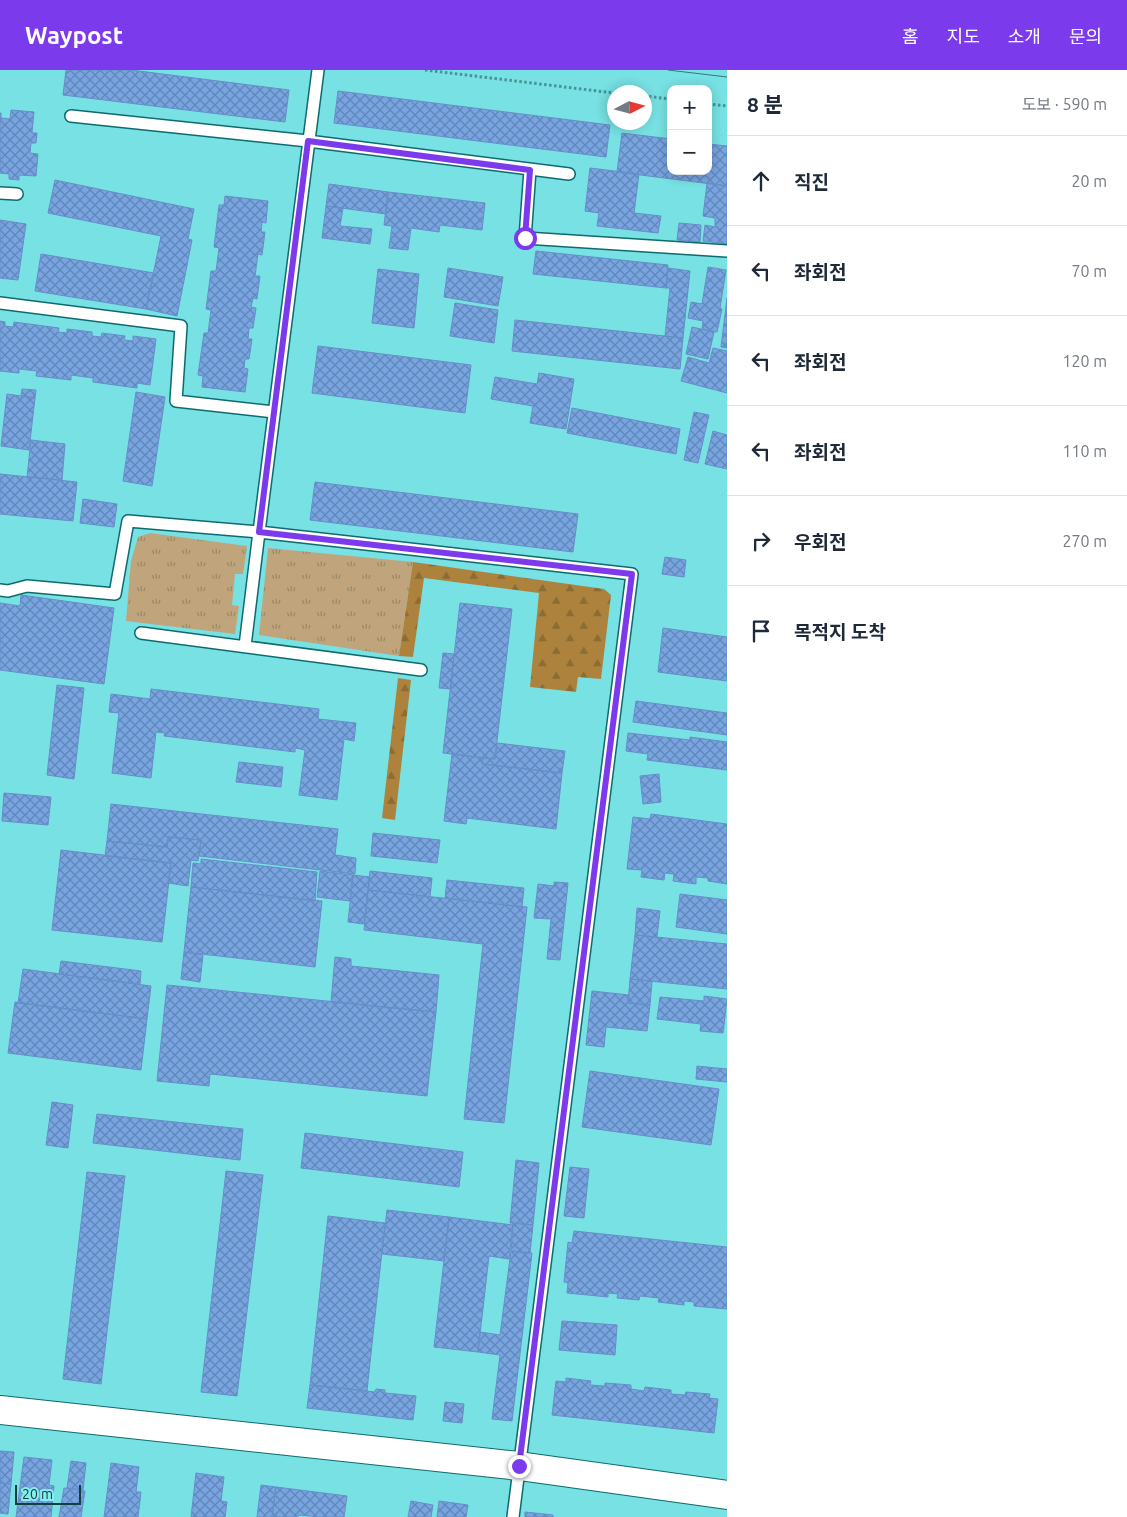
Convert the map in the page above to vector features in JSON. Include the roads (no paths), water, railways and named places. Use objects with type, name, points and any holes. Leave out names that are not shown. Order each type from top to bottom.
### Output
[{"type":"street","points":[[0,1410],[519,1466],[727,1495]]},
{"type":"lane","points":[[245,646],[318,70]]},
{"type":"lane","points":[[71,116],[308,141],[569,174]]},
{"type":"lane","points":[[530,170],[525,238],[727,251]]},
{"type":"lane","points":[[0,193],[17,194]]},
{"type":"lane","points":[[0,304],[181,326],[176,401],[274,412]]},
{"type":"lane","points":[[0,590],[8,591],[27,586],[115,594],[128,520],[259,532],[632,574],[513,1517]]},
{"type":"lane","points":[[141,633],[421,670]]},
{"type":"tram line","points":[[668,70],[727,77]]}]
